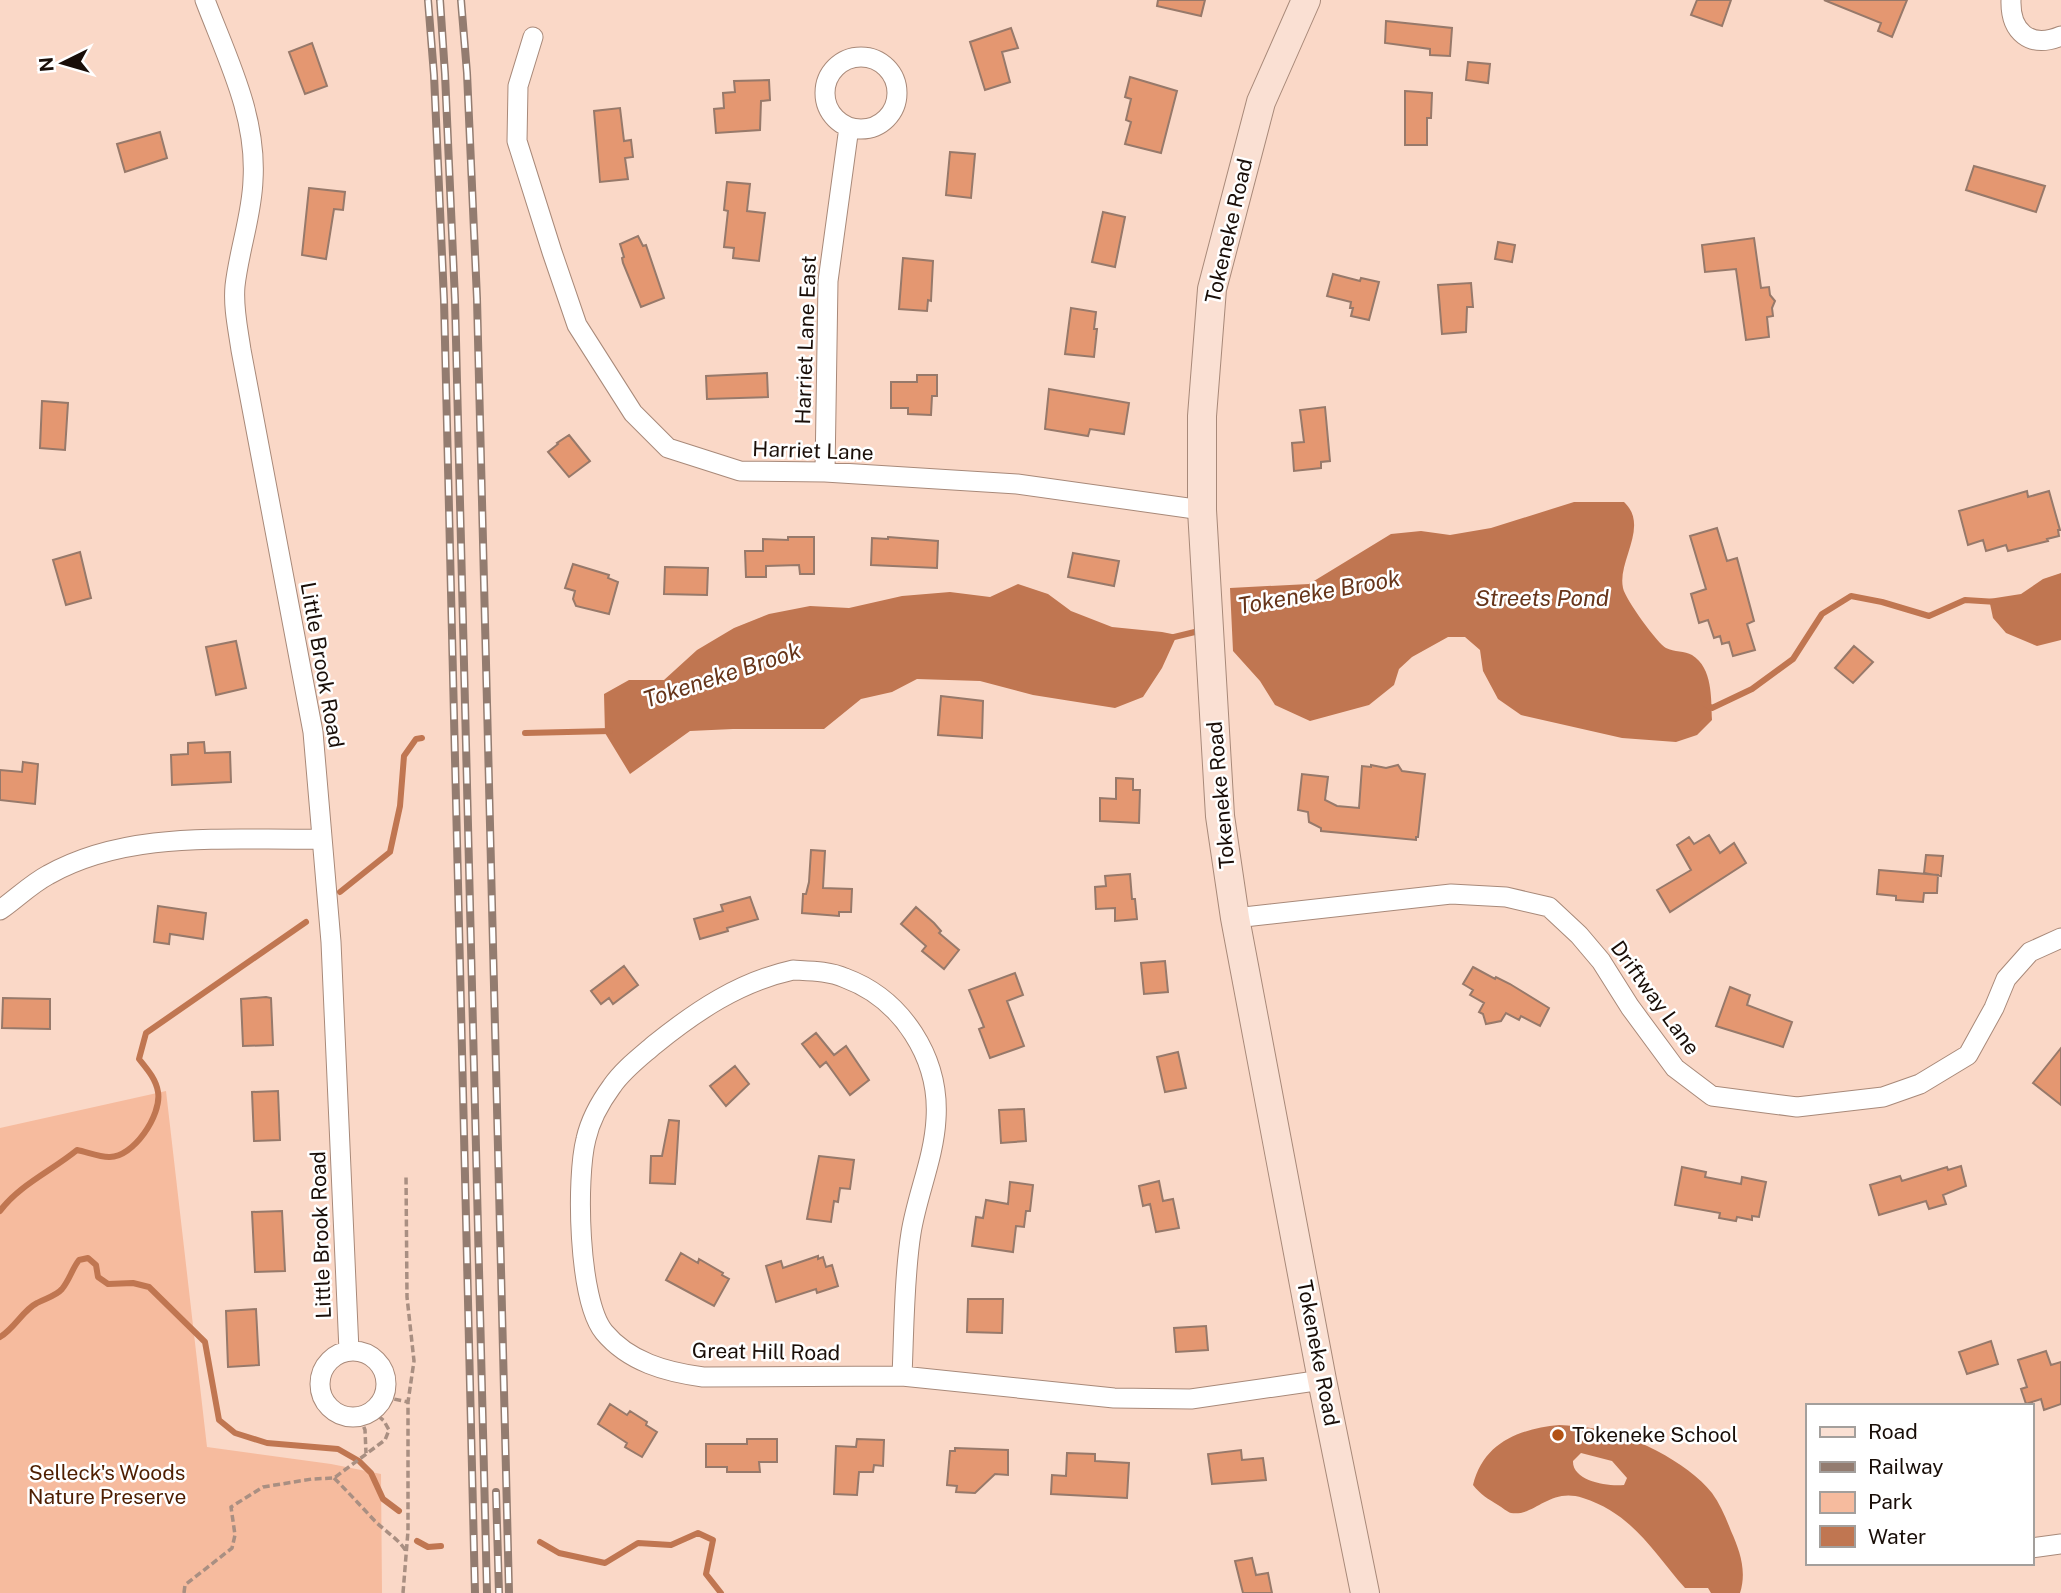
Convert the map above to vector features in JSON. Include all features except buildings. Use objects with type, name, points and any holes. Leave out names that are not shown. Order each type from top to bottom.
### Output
[{"type":"main road","name":"Tokeneke Road","points":[[1306,0],[1261,102],[1212,289],[1202,416],[1202,510],[1220,816],[1235,918],[1365,1593]]},
{"type":"street","name":"Little Brook Road","points":[[205,0],[248,114],[253,181],[234,303],[313,732],[331,956],[349,1351]]},
{"type":"street","points":[[2011,0],[2011,17],[2019,31],[2032,40],[2049,41],[2061,36]]},
{"type":"street","name":"Harriet Lane","points":[[533,37],[519,86],[517,141],[577,325],[633,413],[668,448],[740,471],[825,472],[1017,484],[1202,510]]},
{"type":"street","name":"Harriet Lane East","points":[[825,472],[828,281],[849,127]]},
{"type":"street","points":[[0,910],[47,875],[104,850],[137,844],[322,839]]},
{"type":"street","name":"Driftway Lane","points":[[1235,918],[1451,894],[1506,897],[1549,907],[1579,935],[1601,961],[1630,1007],[1675,1068],[1712,1096],[1797,1107],[1883,1097],[1920,1084],[1968,1055],[1994,1008],[2006,979],[2030,953],[2061,938]]},
{"type":"street","name":"Great Hill Road","points":[[902,1376],[911,1235],[936,1118],[933,1079],[927,1055],[911,1029],[892,1007],[867,987],[818,971],[793,970],[766,975],[727,993],[681,1023],[630,1065],[612,1086],[598,1109],[586,1138],[582,1173],[582,1246],[589,1303],[602,1330],[620,1349],[648,1365],[676,1373],[716,1377],[902,1376],[1114,1398],[1191,1399],[1322,1380]]},
{"type":"street","points":[[349,1351],[366,1354],[380,1365],[386,1382],[372,1408],[345,1417],[325,1402],[320,1388],[321,1377],[327,1364],[335,1356],[349,1351]]},
{"type":"street","points":[[2033,1548],[2061,1544]]},
{"type":"path","points":[[403,1593],[408,1402],[414,1361],[407,1297],[406,1174]]},
{"type":"path","points":[[372,1408],[408,1402]]},
{"type":"path","points":[[365,1455],[365,1430],[372,1408]]},
{"type":"path","points":[[184,1593],[185,1585],[232,1548],[235,1535],[231,1507],[263,1487],[334,1478],[386,1440],[388,1430],[372,1408]]},
{"type":"path","points":[[334,1478],[373,1519],[398,1539],[406,1552]]},
{"type":"green space","name":"Selleck's Woods Nature Preserve","points":[[166,1091],[207,1447],[331,1464],[381,1474],[382,1593],[0,1593],[0,1128]]},
{"type":"water","name":"Streets Pond","points":[[1574,502],[1624,502],[1631,511],[1634,533],[1624,567],[1623,588],[1635,611],[1662,645],[1692,655],[1704,668],[1710,684],[1712,720],[1697,735],[1676,742],[1622,738],[1521,715],[1498,699],[1483,671],[1480,650],[1465,637],[1448,637],[1412,657],[1399,669],[1394,685],[1369,705],[1310,721],[1275,705],[1260,681],[1233,651],[1230,588],[1309,584],[1391,534],[1421,531],[1450,535],[1491,528]]},
{"type":"water","points":[[2061,573],[2061,640],[2037,646],[2006,633],[1993,618],[1989,599],[2021,594],[2043,579]]},
{"type":"water","points":[[1018,584],[1048,594],[1071,611],[1112,627],[1177,635],[1162,668],[1143,697],[1115,708],[1033,695],[980,681],[917,679],[892,692],[861,699],[824,729],[690,731],[630,774],[605,733],[604,694],[629,680],[664,680],[697,650],[734,628],[769,614],[810,606],[849,608],[902,596],[950,592],[990,597]]},
{"type":"water","points":[[1544,1427],[1583,1427],[1623,1436],[1657,1451],[1688,1470],[1712,1493],[1725,1516],[1742,1561],[1740,1593],[1711,1593],[1708,1588],[1685,1588],[1629,1524],[1600,1505],[1583,1498],[1561,1496],[1528,1511],[1511,1513],[1473,1485],[1478,1470],[1494,1448],[1517,1434]],"holes":[[[1581,1453],[1612,1461],[1627,1478],[1624,1485],[1601,1484],[1584,1478],[1574,1468],[1573,1461]]]},
{"type":"waterway","name":"Tokeneke Brook","points":[[1705,704],[1712,708],[1752,689],[1793,659],[1822,614],[1851,596],[1929,616],[1965,600],[1997,602]]},
{"type":"waterway","name":"Tokeneke Brook","points":[[1170,638],[1203,630]]},
{"type":"waterway","name":"Tokeneke Brook","points":[[525,733],[610,731]]},
{"type":"waterway","name":"Tokeneke Brook","points":[[340,892],[390,852],[400,806],[404,756],[416,739],[422,738]]},
{"type":"waterway","name":"Tokeneke Brook","points":[[0,1211],[26,1186],[77,1150],[109,1157],[118,1155],[136,1143],[151,1123],[158,1101],[158,1092],[151,1074],[139,1059],[146,1033],[306,922]]},
{"type":"waterway","points":[[0,1337],[32,1306],[60,1291],[79,1260],[88,1258],[96,1265],[98,1277],[108,1284],[133,1283],[149,1287],[205,1342],[219,1420],[235,1433],[267,1443],[338,1449],[359,1461],[371,1473],[383,1499],[399,1511]]},
{"type":"waterway","points":[[540,1542],[559,1553],[605,1563],[638,1543],[671,1545],[698,1533],[713,1540],[706,1574],[721,1593]]},
{"type":"waterway","points":[[417,1541],[428,1547],[441,1546]]},
{"type":"railway","points":[[428,0],[444,300],[475,1593]]},
{"type":"railway","points":[[440,0],[455,300],[487,1593]]},
{"type":"railway","points":[[461,0],[477,299],[509,1593]]},
{"type":"railway","points":[[496,1492],[499,1593]]},
{"type":"place","name":"Tokeneke School","points":[[1558,1435]]}]
